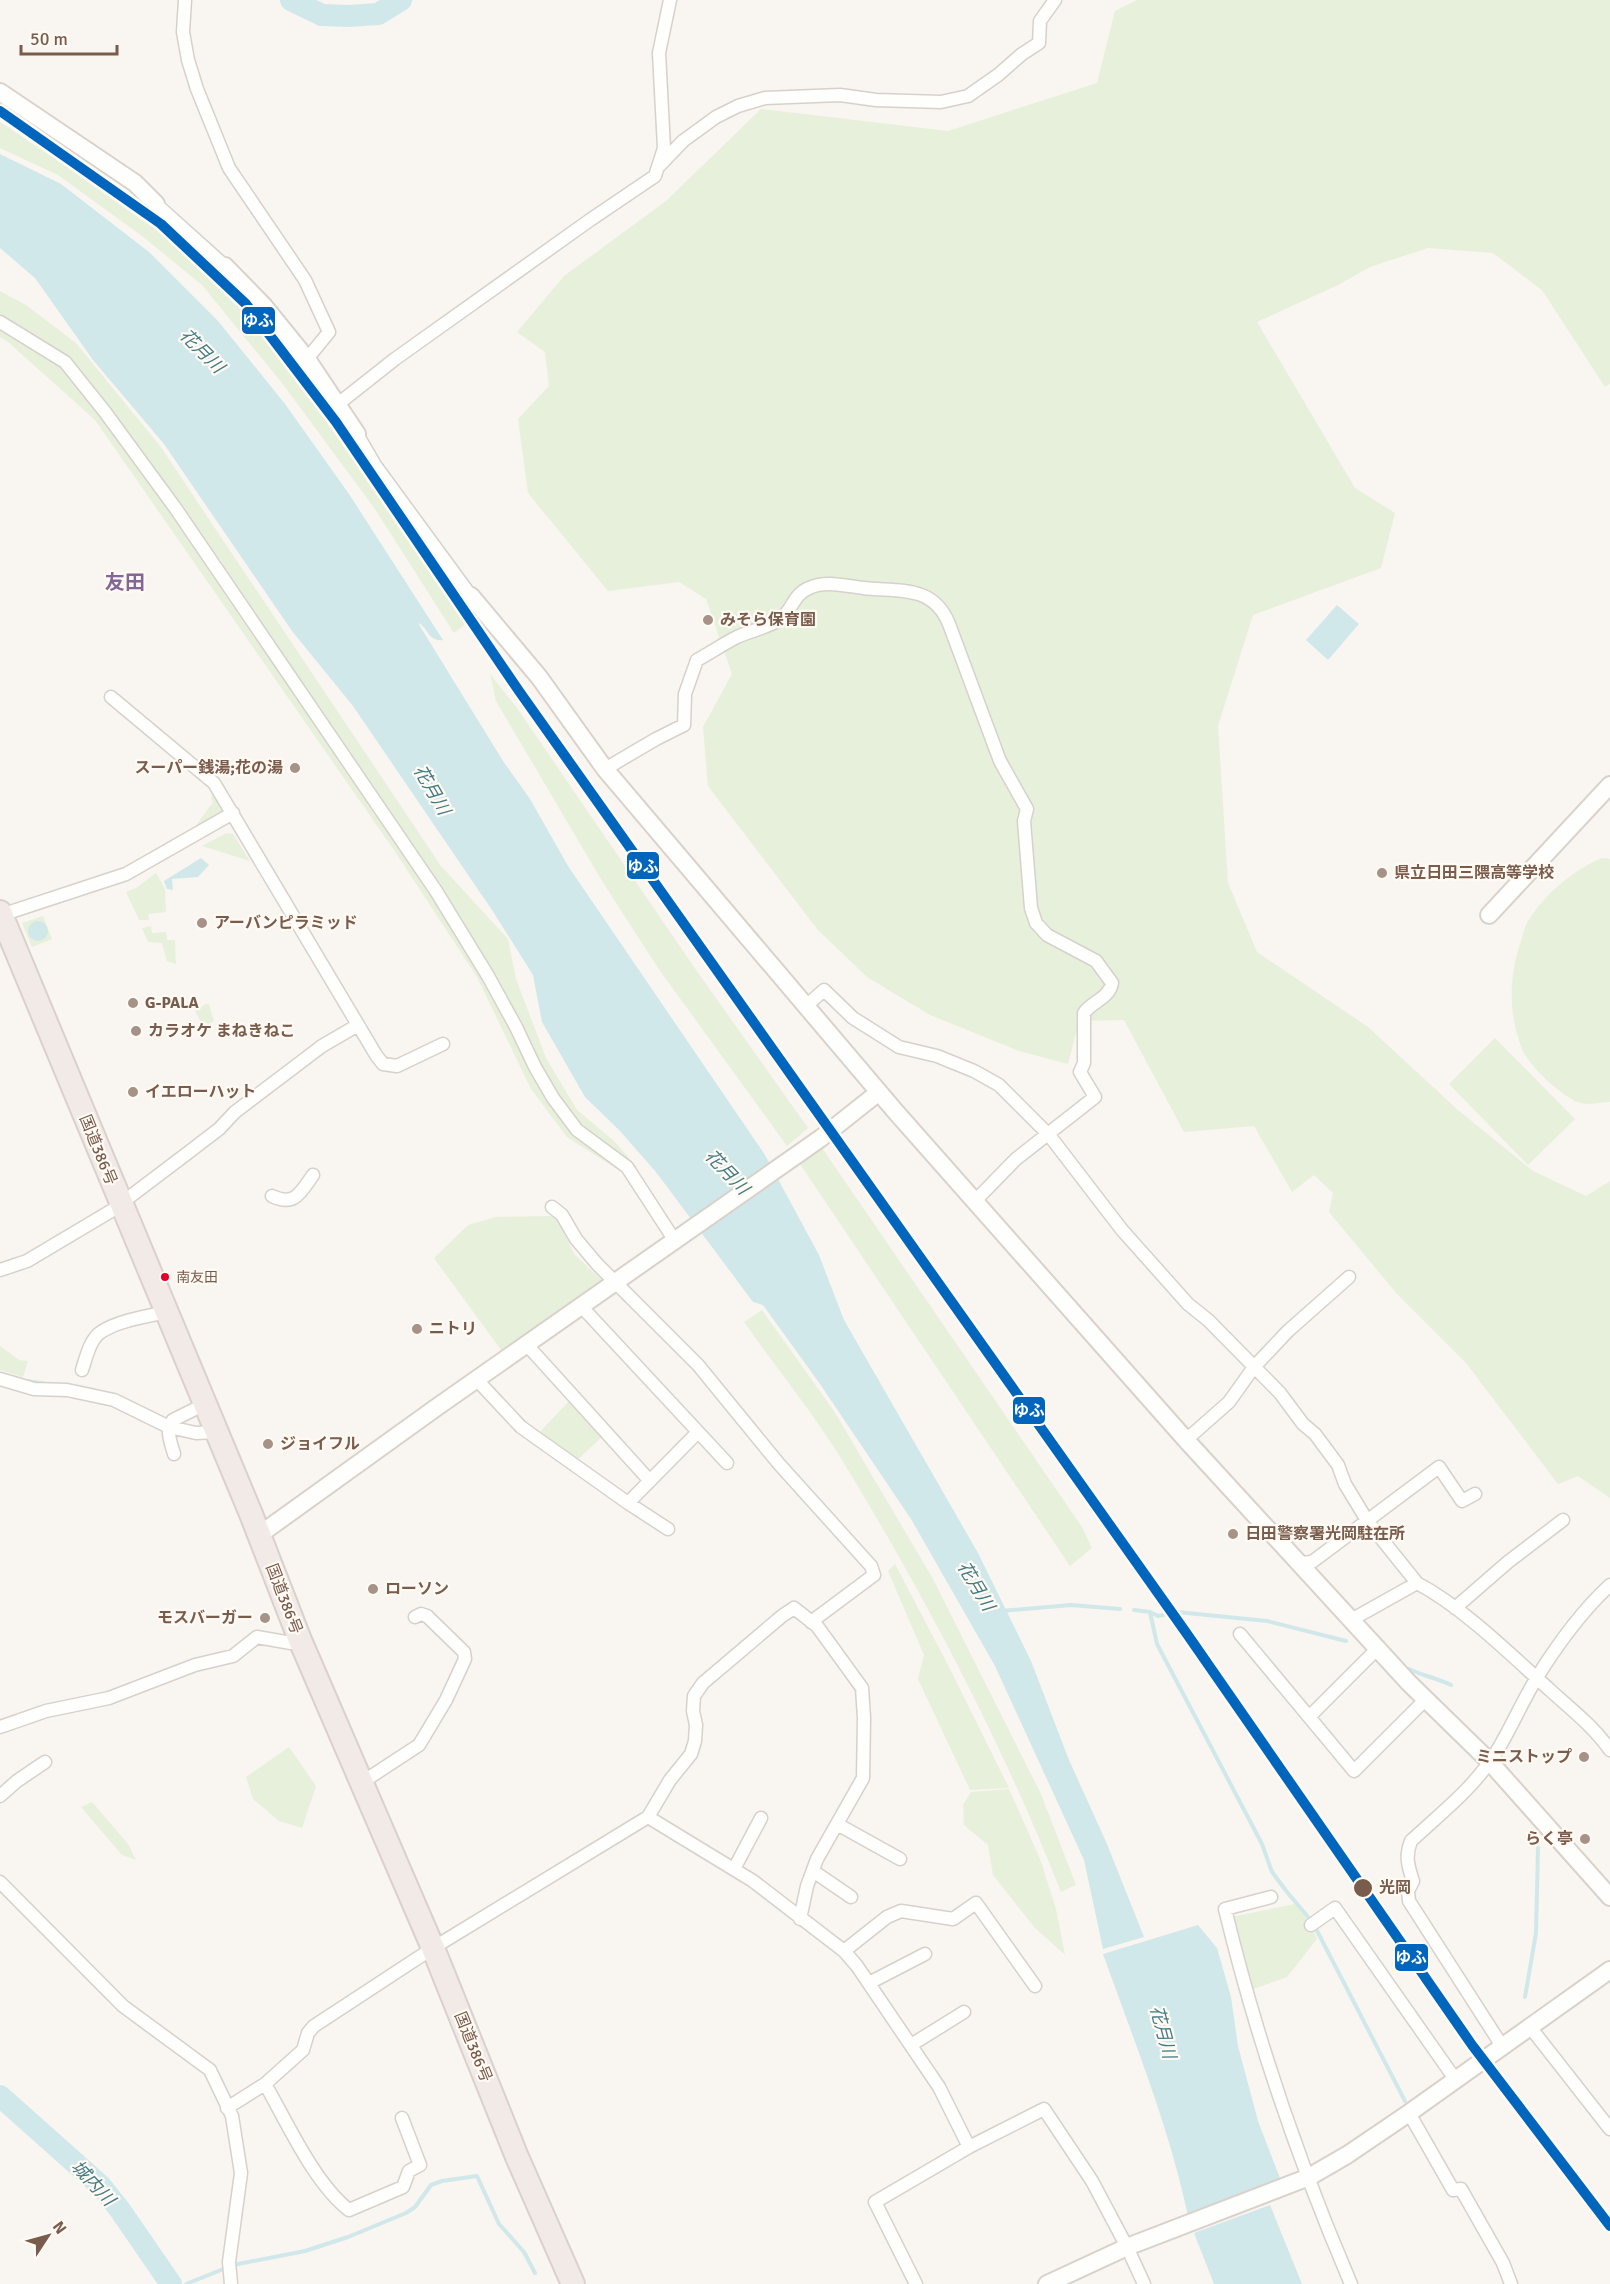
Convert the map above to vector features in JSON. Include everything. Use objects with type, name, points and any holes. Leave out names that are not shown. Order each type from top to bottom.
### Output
[{"type":"highway","name":"国道386号","points":[[1,913],[259,1535],[300,1640],[433,1948],[517,2157],[573,2284]]},
{"type":"street","points":[[185,0],[183,32],[188,60],[229,168],[304,280],[329,332],[307,359]]},
{"type":"street","points":[[660,166],[683,141],[716,117],[738,106],[765,98],[840,95],[876,100],[941,102],[968,96],[1039,43],[1040,21],[1055,0]]},
{"type":"street","points":[[338,404],[395,359],[655,176],[664,148],[659,52],[670,1]]},
{"type":"street","points":[[0,92],[135,183],[225,266],[264,306],[307,359],[375,465],[471,596],[539,677],[605,769],[805,1007],[1186,1440],[1377,1649],[1489,1761],[1610,1897]]},
{"type":"street","points":[[0,322],[65,362],[105,412],[183,519],[436,891],[488,976],[535,1067],[554,1098],[577,1130],[627,1167],[677,1239]]},
{"type":"street","points":[[605,769],[684,725],[685,694],[697,660],[735,638],[777,622],[786,616],[796,596],[810,587],[826,584],[907,589],[939,604],[949,624],[1000,761],[1027,809],[1024,821],[1031,908],[1036,923],[1047,935],[1096,961],[1112,983],[1109,994],[1084,1013],[1084,1063],[1080,1072],[1095,1097],[1016,1159],[975,1202]]},
{"type":"street","points":[[111,697],[214,783],[383,1064],[397,1066],[443,1044]]},
{"type":"street","points":[[1489,915],[1610,785]]},
{"type":"street","points":[[1,913],[126,874],[233,813]]},
{"type":"street","points":[[805,1007],[824,990],[853,1018],[899,1047],[937,1056],[974,1071],[999,1085],[1049,1135],[1122,1230],[1188,1304],[1208,1320],[1280,1393],[1338,1465],[1345,1484],[1368,1522],[1417,1584],[1438,1594],[1537,1678],[1594,1730],[1610,1750]]},
{"type":"street","points":[[0,1270],[27,1261],[121,1204],[219,1129],[235,1112],[322,1046],[358,1025]]},
{"type":"street","points":[[259,1535],[821,1138],[879,1092]]},
{"type":"street","points":[[272,1196],[282,1201],[292,1199],[300,1194],[313,1174]]},
{"type":"street","points":[[552,1207],[562,1215],[576,1239],[615,1283],[698,1365],[779,1464],[871,1566],[874,1575],[811,1622]]},
{"type":"street","points":[[1186,1440],[1229,1402],[1254,1367],[1288,1331],[1349,1277]]},
{"type":"street","points":[[581,1306],[727,1463]]},
{"type":"street","points":[[82,1370],[92,1343],[100,1332],[122,1323],[166,1311]]},
{"type":"street","points":[[527,1345],[650,1480]]},
{"type":"street","points":[[0,1379],[34,1389],[67,1390],[114,1400],[196,1433],[216,1432]]},
{"type":"street","points":[[477,1380],[521,1427],[668,1529]]},
{"type":"street","points":[[170,1424],[205,1404]]},
{"type":"street","points":[[170,1424],[174,1454]]},
{"type":"street","points":[[628,1503],[698,1432]]},
{"type":"street","points":[[1300,1563],[1312,1562],[1439,1467],[1462,1501],[1475,1494]]},
{"type":"street","points":[[1455,1608],[1508,1562],[1563,1520]]},
{"type":"street","points":[[1351,1620],[1417,1584]]},
{"type":"street","points":[[1502,2046],[1409,1901],[1408,1892],[1413,1881],[1407,1860],[1407,1850],[1411,1841],[1459,1797],[1489,1761],[1537,1678],[1576,1622],[1610,1585]]},
{"type":"street","points":[[227,2108],[265,2084],[303,2050],[311,2030],[433,1948],[648,1817],[670,1780],[691,1754],[696,1725],[693,1711],[694,1696],[703,1683],[794,1608],[811,1622],[834,1648],[862,1688],[864,1718],[863,1778],[813,1871],[807,1886],[800,1919]]},
{"type":"street","points":[[361,1783],[418,1745],[446,1700],[465,1659],[464,1652],[427,1616],[421,1614],[415,1617]]},
{"type":"street","points":[[1240,1634],[1354,1771],[1426,1699]]},
{"type":"street","points":[[0,1727],[46,1712],[109,1698],[195,1665],[233,1656],[258,1637],[291,1643],[300,1640]]},
{"type":"street","points":[[1309,1717],[1377,1649]]},
{"type":"street","points":[[0,1796],[45,1762]]},
{"type":"street","points":[[648,1817],[753,1881],[844,1951],[869,1983],[939,2087],[969,2147]]},
{"type":"street","points":[[734,1869],[761,1818]]},
{"type":"street","points":[[837,1824],[900,1859]]},
{"type":"street","points":[[813,1871],[851,1897]]},
{"type":"street","points":[[0,1882],[123,2006],[210,2070],[232,2116],[241,2173],[230,2273]]},
{"type":"street","points":[[1271,1897],[1226,1909],[1253,2015],[1309,2178],[1351,2284]]},
{"type":"street","points":[[844,1951],[887,1917],[901,1911],[953,1919],[976,1903],[1035,1986]]},
{"type":"street","points":[[1311,1925],[1335,1908],[1455,2079]]},
{"type":"street","points":[[869,1983],[925,1954]]},
{"type":"street","points":[[1050,2283],[1127,2247],[1309,2178],[1409,2113],[1610,1970]]},
{"type":"street","points":[[911,2045],[964,2012]]},
{"type":"street","points":[[1530,2027],[1610,2129]]},
{"type":"street","points":[[265,2084],[302,2150],[335,2199],[349,2210],[403,2187],[409,2171],[420,2165],[402,2118]]},
{"type":"street","points":[[916,2284],[875,2202],[969,2147],[1044,2109],[1092,2181],[1144,2284]]},
{"type":"street","points":[[1409,2113],[1453,2190],[1461,2188],[1503,2263],[1511,2284]]},
{"type":"green space","points":[[1137,0],[1610,0],[1610,384],[1605,387],[1542,290],[1493,253],[1428,248],[1370,267],[1338,285],[1257,322],[1355,488],[1395,513],[1381,568],[1253,615],[1218,726],[1228,883],[1257,952],[1368,1027],[1458,1110],[1533,1171],[1586,1196],[1610,1181],[1610,1498],[1578,1476],[1558,1484],[1466,1363],[1397,1294],[1329,1212],[1333,1193],[1314,1175],[1292,1192],[1254,1126],[1184,1132],[1124,1020],[1079,1021],[1068,1064],[1019,1051],[930,1015],[867,977],[817,929],[708,786],[703,727],[732,674],[706,599],[679,582],[608,591],[528,493],[518,419],[549,386],[545,352],[517,332],[564,276],[666,201],[761,109],[948,131],[1097,83],[1115,11]]},
{"type":"green space","points":[[0,122],[151,222],[247,313],[468,622],[454,633],[375,509],[282,383],[202,285],[142,236],[58,175],[0,148]]},
{"type":"green space","points":[[0,291],[26,305],[76,343],[160,446],[441,866],[508,939],[516,979],[546,1058],[577,1110],[613,1140],[637,1167],[626,1175],[567,1137],[531,1089],[477,977],[394,850],[95,420],[0,337]]},
{"type":"green space","points":[[490,674],[517,708],[694,967],[808,1128],[787,1146],[658,968],[602,881],[496,701]]},
{"type":"green space","points":[[213,794],[219,797],[224,806],[220,816],[198,829],[195,827],[213,802],[211,798]]},
{"type":"green space","points":[[227,833],[233,834],[250,861],[202,846]]},
{"type":"green space","points":[[1602,858],[1610,859],[1610,1102],[1585,1104],[1571,1099],[1555,1087],[1538,1072],[1526,1056],[1514,1022],[1512,981],[1524,929],[1534,912],[1550,893],[1570,877]]},
{"type":"green space","points":[[156,873],[165,889],[166,912],[148,914],[149,920],[139,920],[126,892],[136,888]]},
{"type":"green space","points":[[43,916],[52,939],[32,947],[22,923]]},
{"type":"green space","points":[[151,926],[152,933],[166,932],[167,940],[175,940],[176,964],[167,961],[162,943],[148,942],[142,928]]},
{"type":"green space","points":[[209,1004],[214,1021],[208,1025],[201,1022],[195,1011]]},
{"type":"green space","points":[[1495,1038],[1575,1119],[1528,1165],[1449,1084]]},
{"type":"green space","points":[[822,1148],[1082,1527],[1092,1548],[1070,1566],[800,1164]]},
{"type":"green space","points":[[555,1216],[575,1255],[605,1283],[504,1354],[434,1258],[468,1225],[496,1217]]},
{"type":"green space","points":[[762,1310],[834,1411],[933,1579],[1041,1794],[1076,1885],[1061,1892],[1013,1779],[931,1614],[839,1455],[744,1322]]},
{"type":"green space","points":[[0,1346],[19,1360],[28,1361],[23,1377],[0,1370]]},
{"type":"green space","points":[[572,1398],[605,1434],[575,1462],[536,1436]]},
{"type":"green space","points":[[895,1564],[1009,1788],[970,1790],[918,1679],[924,1655],[888,1571]]},
{"type":"green space","points":[[289,1747],[316,1786],[302,1828],[279,1821],[253,1799],[246,1777]]},
{"type":"green space","points":[[1009,1789],[1040,1859],[1056,1909],[1065,1955],[1034,1927],[993,1875],[988,1845],[964,1825],[963,1805],[971,1792]]},
{"type":"green space","points":[[92,1802],[128,1844],[136,1860],[122,1855],[81,1807]]},
{"type":"green space","points":[[1295,1904],[1311,1925],[1317,1939],[1287,1977],[1248,1991],[1231,1917]]},
{"type":"water","points":[[280,0],[301,0],[335,10],[333,18],[308,14]]},
{"type":"water","name":"花月川","points":[[0,154],[61,184],[149,252],[218,321],[285,404],[349,494],[443,640],[431,637],[418,623],[503,761],[530,799],[568,866],[765,1155],[819,1255],[844,1320],[978,1553],[1031,1661],[1069,1760],[1107,1844],[1144,1937],[1103,1949],[1084,1860],[995,1666],[911,1519],[820,1384],[763,1305],[753,1302],[656,1172],[620,1131],[585,1097],[542,1022],[533,975],[492,910],[353,706],[292,631],[164,444],[93,360],[35,278],[0,248]]},
{"type":"water","points":[[1337,605],[1359,624],[1328,660],[1306,640]]},
{"type":"water","points":[[201,858],[209,865],[198,877],[172,879],[173,890],[167,889],[164,881]]},
{"type":"water","points":[[38,921],[45,924],[48,931],[45,938],[38,941],[31,938],[28,931],[31,924]]},
{"type":"water","name":"花月川","points":[[1198,1925],[1217,1948],[1231,1997],[1238,2046],[1258,2121],[1281,2181],[1188,2216],[1161,2116],[1103,1954]]},
{"type":"water","points":[[1270,2205],[1302,2284],[1214,2284],[1194,2233]]},
{"type":"waterway","points":[[291,0],[322,15],[349,16],[378,14],[401,0]]},
{"type":"waterway","points":[[27,1381],[46,1384]]},
{"type":"waterway","name":"花月川","points":[[1001,1611],[1071,1605],[1120,1609]]},
{"type":"waterway","points":[[1134,1610],[1150,1612],[1158,1616],[1177,1612],[1267,1621],[1346,1641]]},
{"type":"waterway","points":[[1150,1612],[1157,1644],[1262,1844],[1272,1872],[1313,1923],[1405,2101]]},
{"type":"waterway","points":[[1409,1669],[1451,1685]]},
{"type":"waterway","points":[[1525,1997],[1536,1933],[1538,1848]]},
{"type":"waterway","name":"城内川","points":[[0,2096],[101,2186],[171,2284]]},
{"type":"waterway","points":[[233,2265],[305,2251],[348,2237],[406,2213],[415,2207],[431,2185],[442,2181],[477,2176],[499,2224],[524,2252],[535,2273]]},
{"type":"waterway","points":[[186,2284],[226,2268]]},
{"type":"transit line","name":"ゆふ","points":[[0,111],[161,224],[246,304],[336,422],[519,691],[1187,1634],[1472,2045],[1610,2226]]},
{"type":"place","name":"みそら保育園","points":[[708,620]]},
{"type":"place","name":"スーパー銭湯;花の湯","points":[[295,768]]},
{"type":"place","name":"県立日田三隈高等学校","points":[[1382,873]]},
{"type":"place","name":"アーバンピラミッド","points":[[202,923]]},
{"type":"place","name":"G-PALA","points":[[133,1003]]},
{"type":"place","name":"カラオケ まねきねこ","points":[[136,1031]]},
{"type":"place","name":"イエローハット","points":[[133,1092]]},
{"type":"place","name":"南友田","points":[[165,1277]]},
{"type":"place","name":"ニトリ","points":[[417,1329]]},
{"type":"place","name":"ジョイフル","points":[[268,1444]]},
{"type":"place","name":"日田警察署光岡駐在所","points":[[1233,1534]]},
{"type":"place","name":"ローソン","points":[[373,1589]]},
{"type":"place","name":"モスバーガー","points":[[265,1618]]},
{"type":"place","name":"ミニストップ","points":[[1584,1757]]},
{"type":"place","name":"らく亭","points":[[1585,1839]]},
{"type":"place","name":"光岡","points":[[1363,1888]]},
{"type":"district","name":"友田","points":[[125,582]]}]
